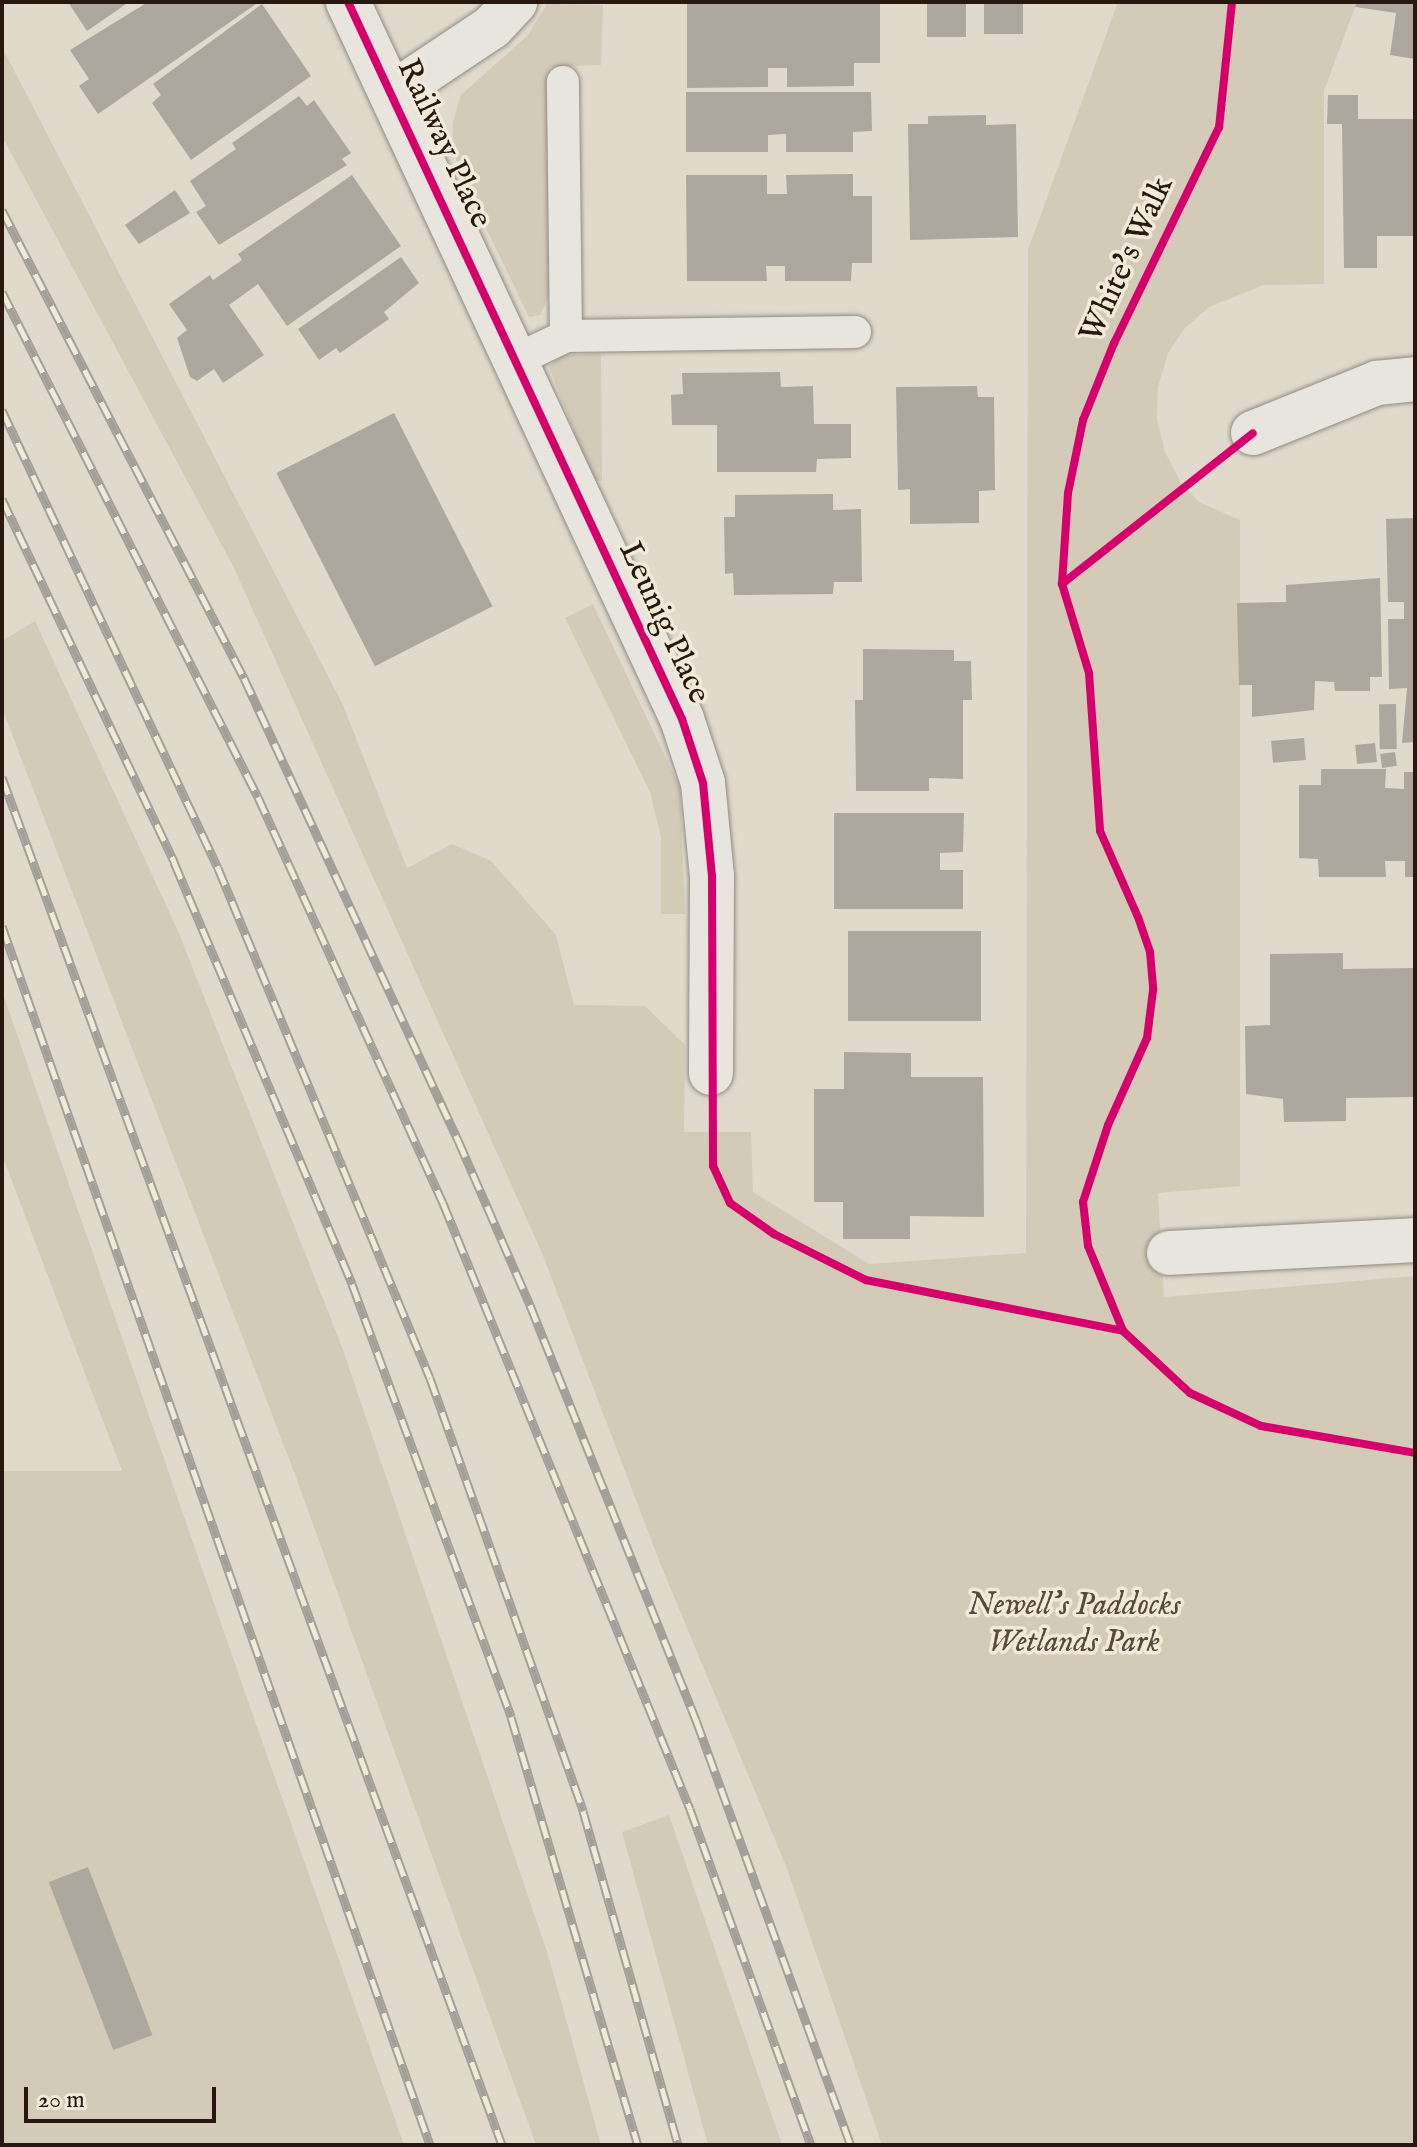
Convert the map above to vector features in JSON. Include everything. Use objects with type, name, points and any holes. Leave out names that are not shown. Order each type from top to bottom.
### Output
[{"type":"street","name":"Railway Place","points":[[348,2],[492,308]]},
{"type":"street","points":[[393,93],[492,27],[515,2]]},
{"type":"street","name":"Leunig Place","points":[[492,308],[682,719],[703,783],[712,876],[711,1073]]},
{"type":"street","points":[[1253,433],[1377,383],[1415,379]]},
{"type":"street","points":[[1169,1253],[1415,1240]]},
{"type":"lane","points":[[563,82],[566,336]]},
{"type":"lane","points":[[516,360],[566,336],[855,332]]},
{"type":"green space","name":"Newell's Paddocks Wetlands Park","points":[[1118,2],[1357,2],[1324,91],[1324,284],[1264,285],[1209,307],[1185,328],[1168,353],[1158,387],[1157,420],[1165,452],[1181,483],[1199,502],[1240,520],[1240,1186],[1158,1193],[1164,1297],[1415,1276],[1415,2145],[882,2145],[786,1866],[660,1563],[542,1253],[234,568],[2,136],[2,47],[343,705],[407,868],[452,844],[491,861],[556,935],[574,1005],[645,1006],[685,1045],[684,1132],[751,1132],[753,1192],[869,1264],[1026,1253],[1028,250]]},
{"type":"green space","points":[[547,4],[603,5],[601,65],[550,67],[549,296],[540,315],[529,317],[462,178],[452,147],[453,122],[461,95],[527,36]]},
{"type":"green space","points":[[601,354],[602,481],[594,481],[549,367],[563,355]]},
{"type":"green space","points":[[593,604],[680,788],[685,914],[661,914],[661,837],[650,792],[565,618]]},
{"type":"green space","points":[[35,621],[178,931],[342,1347],[549,1958],[601,2145],[536,2145],[296,1477],[2,708],[2,641]]},
{"type":"green space","points":[[2,991],[404,2145],[2,2145],[2,1471],[122,1471],[2,1155]]},
{"type":"green space","points":[[669,1815],[782,2145],[708,2145],[622,1832]]},
{"type":"building","points":[[68,2],[129,2],[87,31]]},
{"type":"building","points":[[148,2],[259,2],[98,114],[79,86],[89,79],[70,50]]},
{"type":"building","points":[[687,2],[880,2],[880,63],[854,63],[854,86],[787,87],[787,68],[768,68],[768,87],[687,88]]},
{"type":"building","points":[[927,2],[966,2],[966,37],[927,37]]},
{"type":"building","points":[[984,2],[1023,2],[1023,34],[984,34]]},
{"type":"building","points":[[1357,2],[1415,2],[1415,59],[1390,55],[1396,13],[1355,7]]},
{"type":"building","points":[[262,4],[311,76],[191,160],[152,103],[161,95],[153,84]]},
{"type":"building","points":[[686,92],[871,92],[872,131],[853,132],[853,152],[786,152],[786,134],[768,135],[768,152],[686,152]]},
{"type":"building","points":[[1328,95],[1358,95],[1358,119],[1415,119],[1415,236],[1377,236],[1377,268],[1344,268],[1342,124],[1327,124]]},
{"type":"building","points":[[299,96],[307,106],[314,100],[351,153],[342,159],[347,165],[219,245],[196,212],[206,206],[190,181],[236,149],[232,143]]},
{"type":"building","points":[[986,115],[986,125],[1016,124],[1018,237],[910,240],[908,124],[928,124],[928,116]]},
{"type":"building","points":[[853,174],[853,196],[872,196],[872,263],[852,263],[851,281],[785,281],[785,266],[766,266],[767,281],[687,281],[686,175],[767,175],[767,194],[787,194],[786,175]]},
{"type":"building","points":[[352,175],[401,246],[287,326],[258,284],[229,305],[264,355],[223,383],[214,369],[197,381],[190,377],[177,338],[187,330],[169,304],[210,275],[213,280],[242,260],[238,254]]},
{"type":"building","points":[[175,190],[190,213],[139,244],[125,225]]},
{"type":"building","points":[[401,257],[419,283],[384,312],[389,319],[340,353],[336,348],[319,360],[298,329]]},
{"type":"building","points":[[780,372],[781,387],[813,386],[814,424],[851,424],[851,458],[817,459],[816,472],[717,472],[717,425],[672,425],[671,395],[683,394],[682,373]]},
{"type":"building","points":[[977,386],[978,397],[994,397],[995,490],[979,491],[979,523],[910,524],[910,489],[898,490],[896,387]]},
{"type":"building","points":[[394,413],[493,606],[375,666],[276,473]]},
{"type":"building","points":[[833,494],[833,510],[861,509],[862,582],[834,582],[833,594],[734,595],[733,573],[725,574],[724,517],[735,517],[735,495]]},
{"type":"building","points":[[1415,518],[1415,742],[1402,743],[1407,688],[1389,689],[1388,619],[1404,619],[1404,602],[1388,602],[1386,519]]},
{"type":"building","points":[[1380,578],[1382,677],[1370,677],[1370,691],[1335,691],[1334,682],[1315,681],[1314,710],[1252,717],[1252,685],[1239,685],[1237,603],[1286,602],[1286,585]]},
{"type":"building","points":[[863,649],[954,650],[954,661],[971,661],[972,700],[963,700],[963,779],[929,778],[929,791],[856,791],[855,700],[863,700]]},
{"type":"building","points":[[1379,704],[1396,704],[1397,749],[1380,749]]},
{"type":"building","points":[[1304,738],[1306,760],[1273,763],[1271,741]]},
{"type":"building","points":[[1375,743],[1377,762],[1357,764],[1355,745]]},
{"type":"building","points":[[1395,752],[1397,766],[1382,768],[1380,754]]},
{"type":"building","points":[[1321,769],[1386,769],[1385,788],[1404,789],[1404,772],[1415,772],[1415,877],[1405,877],[1405,861],[1385,861],[1386,877],[1319,877],[1318,859],[1299,858],[1299,785],[1321,785]]},
{"type":"building","points":[[834,813],[964,813],[963,852],[940,853],[940,870],[963,870],[963,909],[834,909]]},
{"type":"building","points":[[848,931],[981,931],[981,1021],[848,1021]]},
{"type":"building","points":[[1343,953],[1343,969],[1415,968],[1415,1097],[1346,1098],[1346,1121],[1284,1122],[1283,1099],[1246,1094],[1245,1026],[1270,1025],[1270,954]]},
{"type":"building","points":[[844,1052],[911,1053],[911,1077],[983,1077],[984,1217],[910,1216],[910,1239],[843,1239],[843,1202],[814,1202],[814,1089],[844,1089]]},
{"type":"building","points":[[88,1867],[153,2035],[113,2050],[49,1882]]},
{"type":"railway","points":[[2,210],[244,678],[458,1140],[530,1305],[696,1720],[851,2145]]},
{"type":"railway","points":[[2,292],[258,797],[443,1203],[690,1809],[811,2145]]},
{"type":"railway","points":[[2,410],[218,868],[430,1378],[583,1811],[678,2145]]},
{"type":"railway","points":[[2,499],[174,862],[352,1284],[511,1717],[638,2145]]},
{"type":"railway","points":[[2,777],[502,2145]]},
{"type":"railway","points":[[2,926],[430,2145]]},
{"type":"cycle path","points":[[348,2],[682,719],[703,783],[712,876],[713,1166],[730,1203],[774,1234],[866,1280],[1123,1331]]},
{"type":"cycle path","name":"White's Walk","points":[[1232,2],[1219,127],[1114,343],[1083,420],[1068,493],[1062,584],[1089,673],[1100,831],[1150,952],[1153,990],[1147,1038],[1108,1125],[1083,1202],[1088,1246],[1123,1331],[1190,1393],[1261,1426],[1415,1453]]},
{"type":"cycle path","points":[[1062,584],[1253,433]]}]
